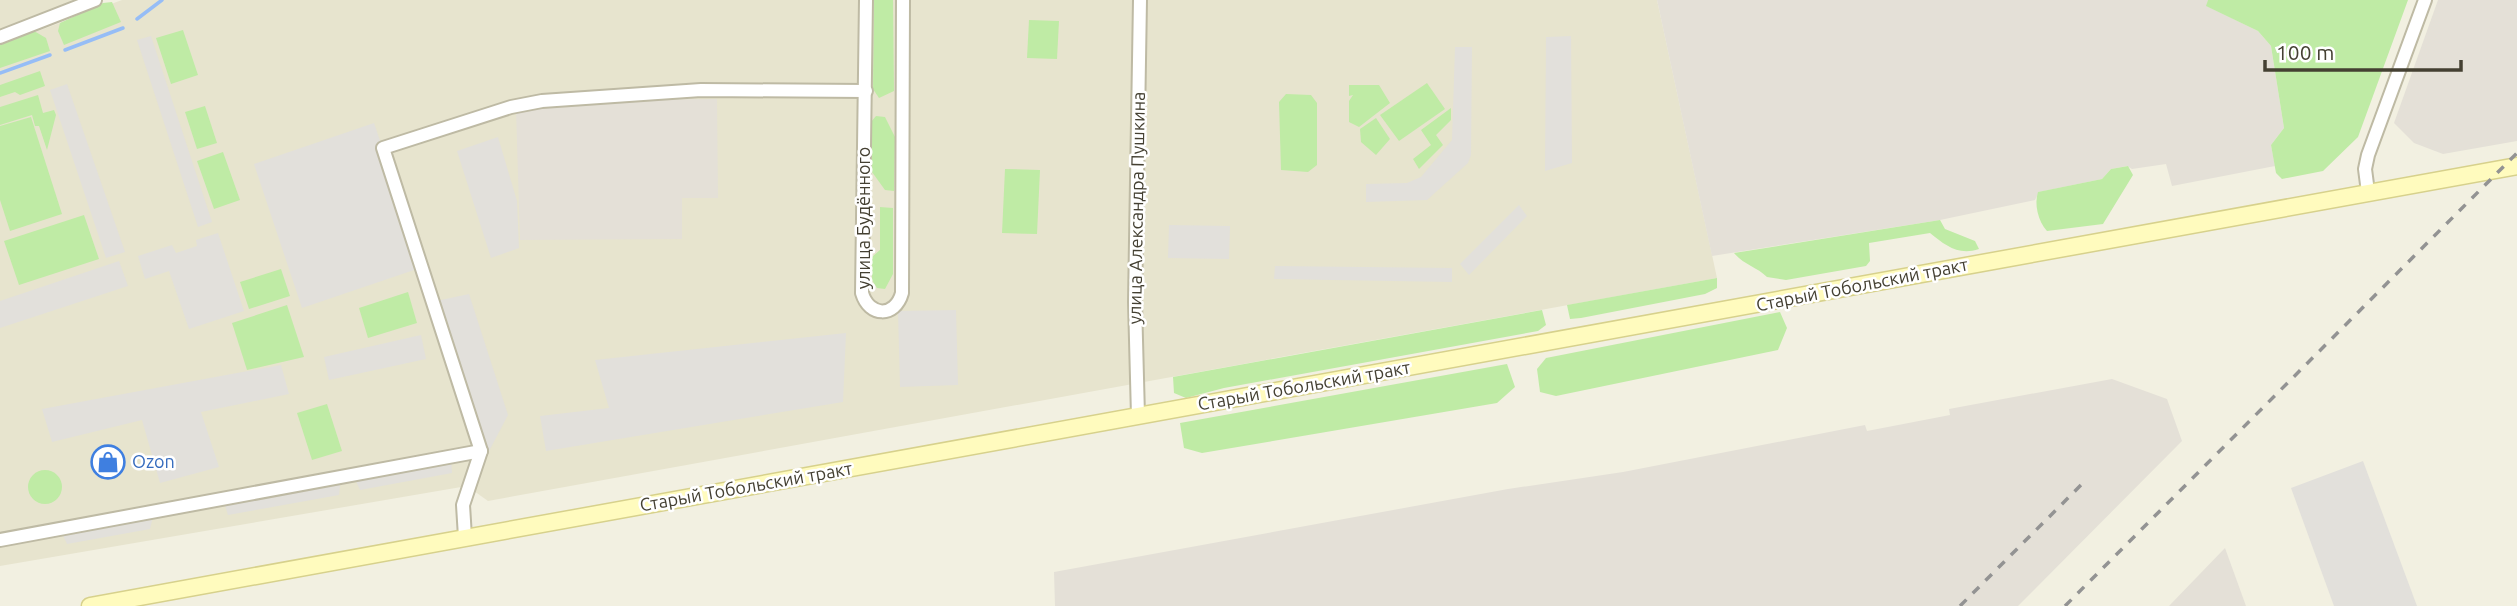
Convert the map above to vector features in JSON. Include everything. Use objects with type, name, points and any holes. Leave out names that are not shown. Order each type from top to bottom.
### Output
[{"type":"street","points":[[0,37],[66,5],[95,0]]},
{"type":"street","name":"улица Будённого","points":[[866,0],[862,293],[872,310],[882,312],[892,310],[899,303],[902,293],[903,0]]},
{"type":"street","name":"улица Александра Пушкина","points":[[1138,416],[1135,302],[1140,0]]},
{"type":"street","points":[[2368,192],[2365,169],[2368,155],[2425,0]]},
{"type":"street","points":[[465,537],[463,505],[481,451],[383,148],[511,107],[553,100],[701,90],[866,91]]},
{"type":"street","name":"Старый Тобольский тракт","points":[[90,606],[157,600],[465,537],[2517,166]]},
{"type":"street","points":[[0,540],[481,451]]},
{"type":"shaded area","points":[[0,0],[74,0],[0,31]]},
{"type":"shaded area","points":[[122,0],[1657,0],[1717,278],[488,501],[467,486],[0,566],[0,45]]},
{"type":"shaded area","points":[[1657,0],[2208,0],[2207,6],[2258,31],[2271,46],[2284,128],[2271,145],[2275,166],[2172,186],[2166,164],[2132,169],[2127,166],[2111,169],[2102,179],[2039,192],[2035,200],[1940,220],[1712,256]]},
{"type":"shaded area","points":[[2438,0],[2517,0],[2517,141],[2443,154],[2414,143],[2394,123]]},
{"type":"shaded area","points":[[151,36],[212,222],[198,227],[137,40]]},
{"type":"shaded area","points":[[1571,36],[1572,163],[1545,171],[1546,37]]},
{"type":"shaded area","points":[[1455,47],[1472,47],[1471,155],[1468,163],[1427,200],[1366,202],[1366,184],[1407,183],[1421,177],[1452,140]]},
{"type":"shaded area","points":[[67,84],[125,252],[106,258],[50,90]]},
{"type":"shaded area","points":[[717,99],[718,198],[682,198],[682,239],[520,240],[516,110],[571,100]]},
{"type":"shaded area","points":[[374,123],[423,267],[302,308],[254,164]]},
{"type":"shaded area","points":[[498,137],[517,201],[519,248],[491,258],[457,151]]},
{"type":"shaded area","points":[[1519,205],[1527,216],[1469,275],[1460,264]]},
{"type":"shaded area","points":[[1169,225],[1230,226],[1229,259],[1168,258]]},
{"type":"shaded area","points":[[218,233],[244,311],[189,329],[169,271],[145,279],[138,256],[172,245],[176,253],[197,246],[196,240]]},
{"type":"shaded area","points":[[119,261],[128,286],[0,328],[0,301]]},
{"type":"shaded area","points":[[1275,266],[1452,268],[1452,282],[1274,279]]},
{"type":"shaded area","points":[[469,294],[508,415],[488,453],[477,457],[427,303]]},
{"type":"shaded area","points":[[956,310],[958,385],[900,387],[898,311]]},
{"type":"shaded area","points":[[846,333],[843,402],[546,451],[540,416],[609,408],[595,360]]},
{"type":"shaded area","points":[[421,335],[426,359],[329,380],[324,357]]},
{"type":"shaded area","points":[[281,365],[289,394],[201,412],[219,467],[160,483],[142,420],[52,442],[42,409]]},
{"type":"shaded area","points":[[2112,379],[2167,399],[2182,441],[2018,606],[1055,606],[1054,572],[1508,489],[1623,472],[1865,425],[1867,431],[1950,415],[1949,409]]},
{"type":"shaded area","points":[[451,456],[452,473],[360,490],[353,475]]},
{"type":"shaded area","points":[[2363,461],[2417,606],[2334,606],[2291,488]]},
{"type":"shaded area","points":[[341,477],[339,495],[228,515],[223,499]]},
{"type":"shaded area","points":[[154,512],[150,529],[67,544],[60,529]]},
{"type":"shaded area","points":[[2225,548],[2246,606],[2169,606]]},
{"type":"green space","points":[[874,0],[893,0],[894,91],[879,98],[873,89]]},
{"type":"green space","points":[[2208,0],[2408,0],[2358,137],[2323,171],[2282,179],[2276,173],[2271,145],[2284,128],[2271,46],[2258,31],[2206,6]]},
{"type":"green space","points":[[112,2],[121,22],[64,45],[58,31],[60,23],[103,3]]},
{"type":"green space","points":[[1029,20],[1059,21],[1057,59],[1027,58]]},
{"type":"green space","points":[[183,30],[198,75],[171,84],[156,38]]},
{"type":"green space","points":[[34,31],[46,38],[50,51],[0,68],[0,44]]},
{"type":"green space","points":[[40,71],[45,86],[20,95],[15,92],[0,97],[0,85]]},
{"type":"green space","points":[[1427,83],[1445,109],[1399,141],[1380,115]]},
{"type":"green space","points":[[1349,85],[1379,85],[1390,103],[1359,127],[1349,122],[1349,101],[1353,95],[1349,96]]},
{"type":"green space","points":[[1286,94],[1311,95],[1317,103],[1317,165],[1308,172],[1281,170],[1279,102]]},
{"type":"green space","points":[[38,95],[43,113],[54,110],[56,115],[47,150],[39,126],[35,126],[32,115],[0,125],[0,107]]},
{"type":"green space","points":[[205,106],[217,143],[197,149],[185,112]]},
{"type":"green space","points":[[1451,108],[1451,120],[1436,135],[1443,145],[1419,169],[1413,159],[1431,145],[1421,130]]},
{"type":"green space","points":[[876,116],[885,117],[895,137],[894,191],[885,190],[872,172],[871,122]]},
{"type":"green space","points":[[31,117],[62,214],[10,231],[0,200],[0,126]]},
{"type":"green space","points":[[1376,118],[1390,139],[1376,155],[1361,142],[1360,129]]},
{"type":"green space","points":[[223,152],[240,200],[214,209],[197,161]]},
{"type":"green space","points":[[2128,166],[2133,175],[2103,224],[2047,231],[2039,217],[2038,192],[2102,179],[2111,169]]},
{"type":"green space","points":[[1005,169],[1040,170],[1037,234],[1002,233]]},
{"type":"green space","points":[[880,207],[893,208],[893,274],[885,289],[877,288],[872,280],[872,257],[880,250]]},
{"type":"green space","points":[[84,215],[99,259],[19,285],[4,241]]},
{"type":"green space","points":[[1940,220],[1945,229],[1975,241],[1979,249],[1958,250],[1930,233],[1869,243],[1870,261],[1866,266],[1786,280],[1767,277],[1734,253]]},
{"type":"green space","points":[[281,269],[290,296],[249,309],[240,282]]},
{"type":"green space","points":[[1717,278],[1717,288],[1705,294],[1570,319],[1567,305]]},
{"type":"green space","points":[[408,292],[417,323],[368,338],[359,308]]},
{"type":"green space","points":[[287,305],[304,357],[247,370],[232,323]]},
{"type":"green space","points":[[1542,310],[1546,325],[1538,331],[1224,388],[1186,398],[1174,393],[1173,377]]},
{"type":"green space","points":[[1780,312],[1787,328],[1778,350],[1556,396],[1540,392],[1537,369],[1546,358]]},
{"type":"green space","points":[[1507,364],[1515,387],[1497,403],[1202,453],[1184,448],[1180,423]]},
{"type":"green space","points":[[327,404],[342,451],[312,460],[297,413]]},
{"type":"green space","points":[[45,470],[57,475],[62,487],[57,499],[45,504],[33,499],[28,487],[33,475]]},
{"type":"waterway","points":[[137,19],[162,0]]},
{"type":"waterway","points":[[65,50],[123,28]]},
{"type":"waterway","points":[[0,73],[50,55]]},
{"type":"railway","points":[[2065,606],[2517,153]]},
{"type":"railway","points":[[1960,606],[2083,483]]},
{"type":"place","name":"Ozon","points":[[108,462]]}]
